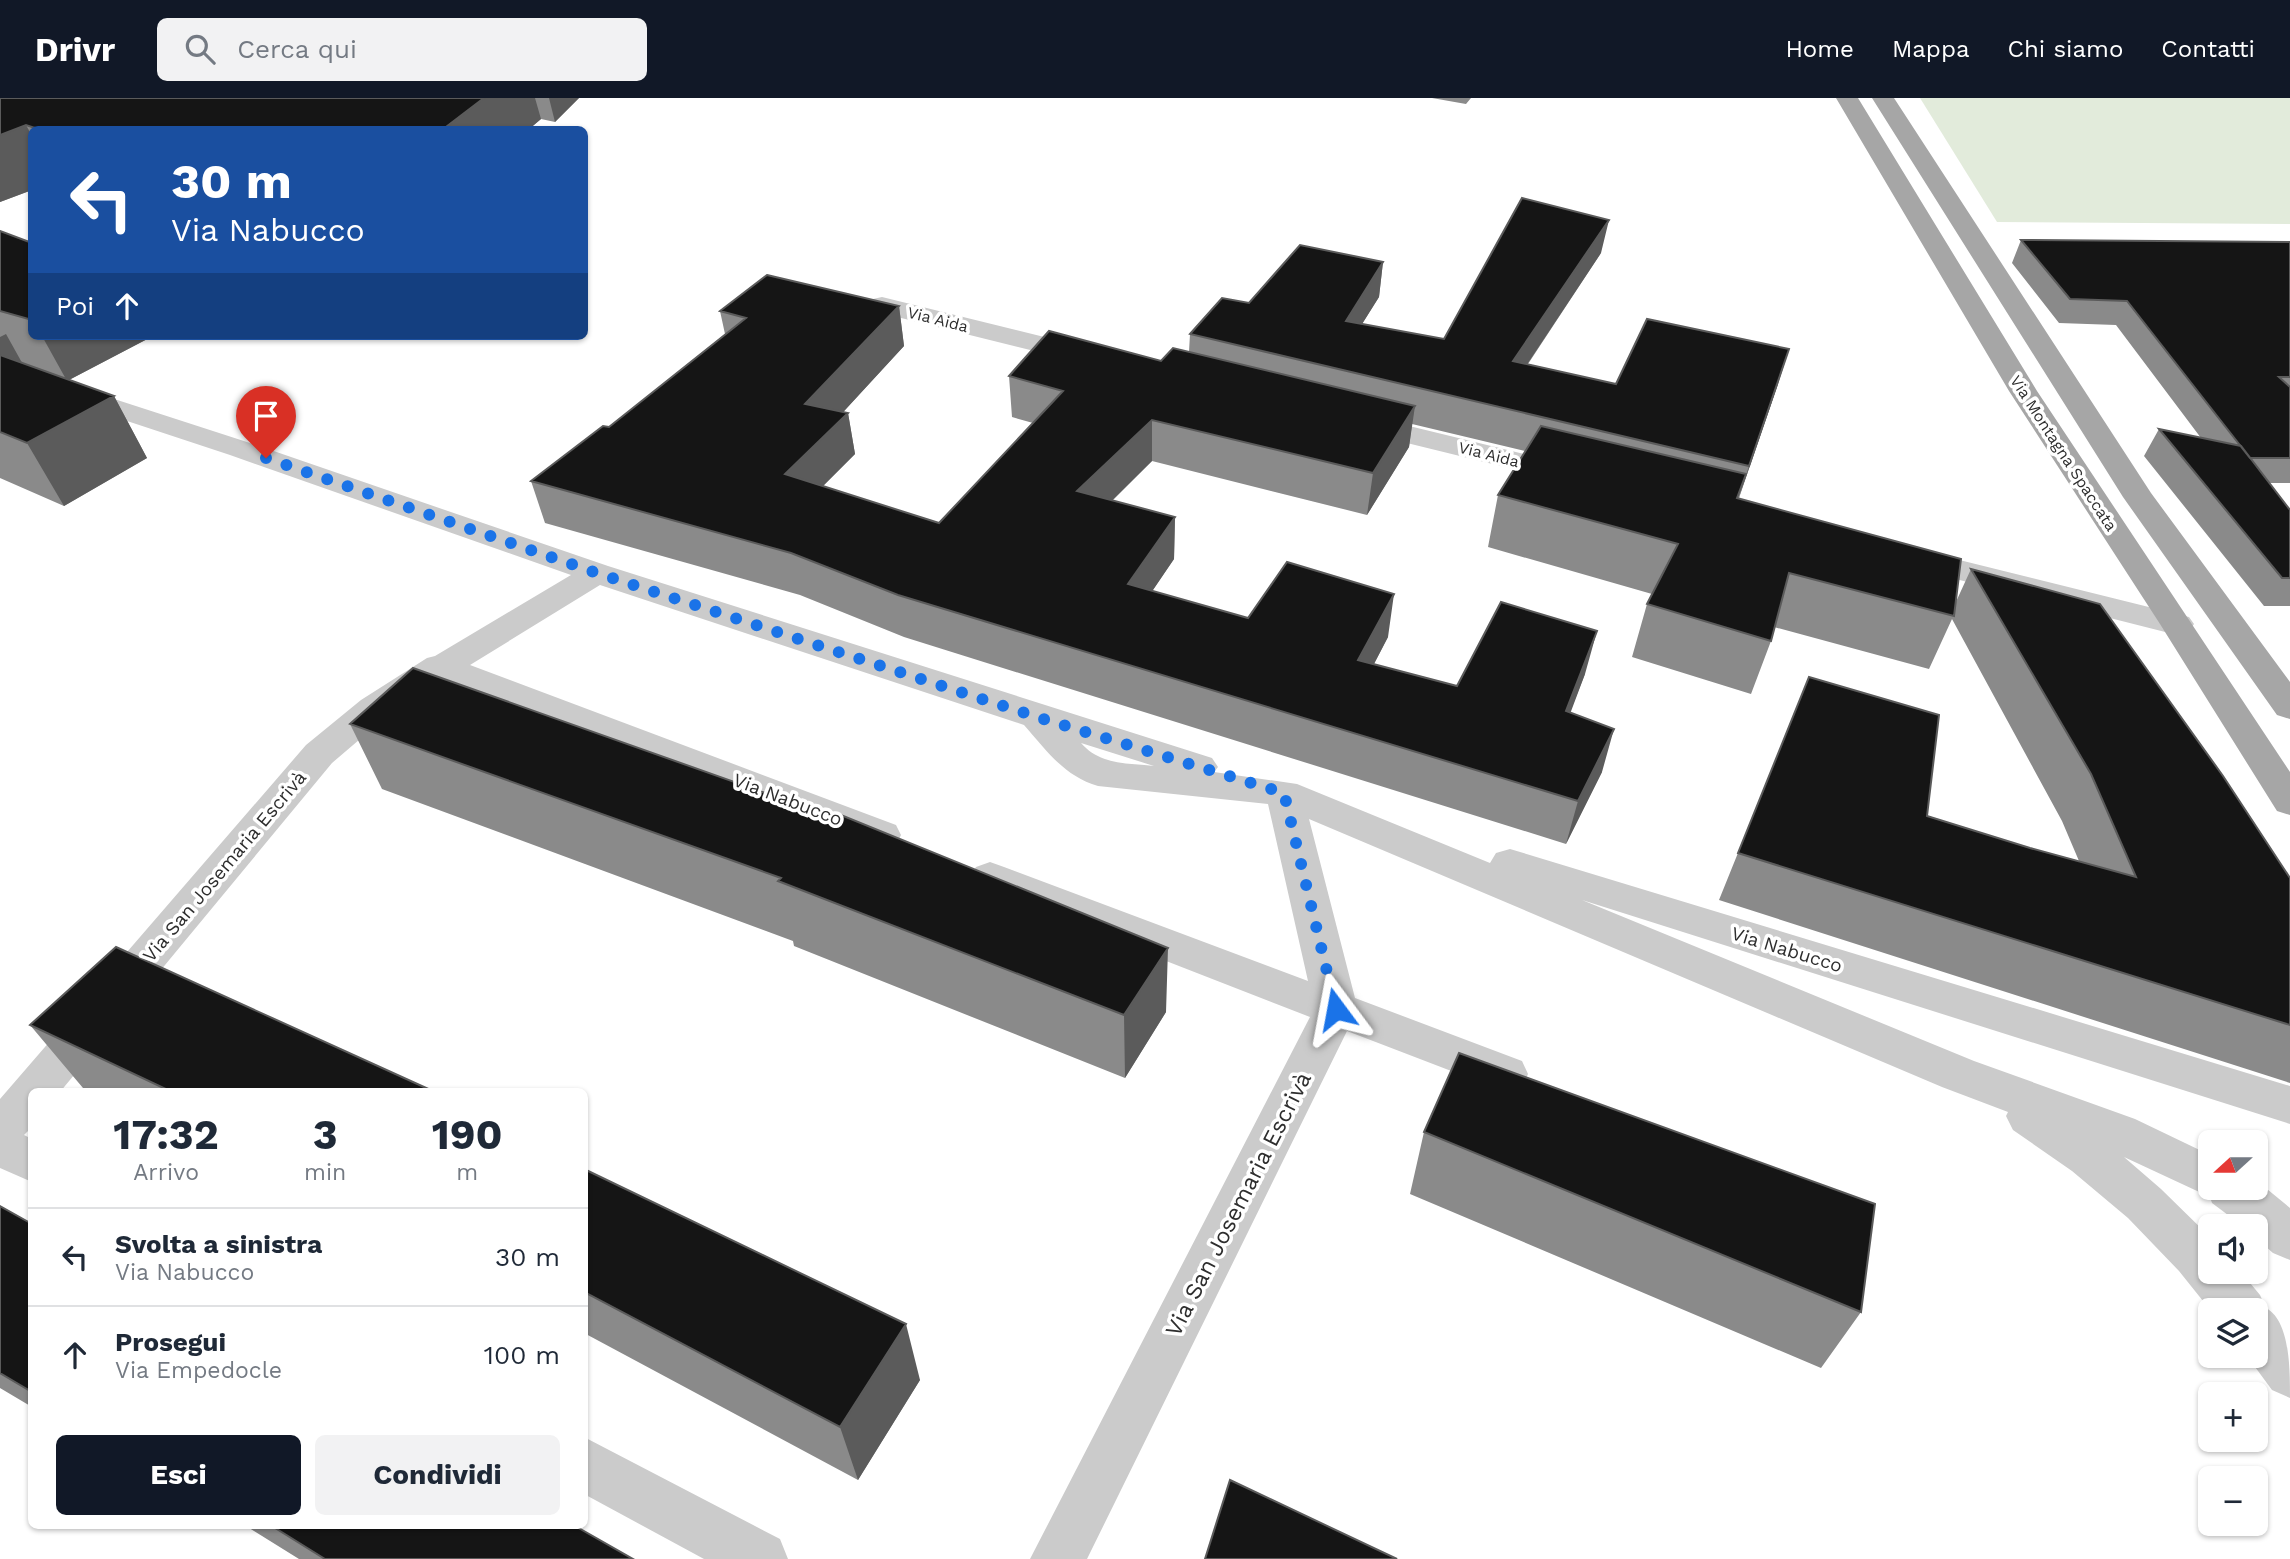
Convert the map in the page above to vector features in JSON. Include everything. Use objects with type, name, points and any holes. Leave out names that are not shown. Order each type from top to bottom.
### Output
[{"type":"main road","name":"Via Montagna Spaccata","points":[[1847,98],[2023,391],[2177,624],[2290,802]]},
{"type":"main road","name":"Via Montagna Spaccata","points":[[1883,98],[2138,497],[2290,707]]},
{"type":"street","name":"Via Aida","points":[[882,305],[1111,362]]},
{"type":"street","name":"Via Nabucco","points":[[0,370],[240,449],[597,573],[1037,717],[2290,1105]]},
{"type":"street","name":"Via Aida","points":[[1327,415],[1596,481]]},
{"type":"street","points":[[1879,550],[2177,624]]},
{"type":"street","points":[[439,666],[597,573]]},
{"type":"street","name":"Via Nabucco","points":[[439,666],[920,850]]},
{"type":"street","name":"Via San Josemaria Escrivà","points":[[36,1088],[319,754],[374,708],[439,666]]},
{"type":"street","points":[[1284,793],[1336,1009]]},
{"type":"street","name":"Via Nabucco","points":[[1284,793],[1958,1074],[2119,1133],[2198,1171]]},
{"type":"street","points":[[959,865],[1538,1087]]},
{"type":"street","name":"Via San Josemaria Escrivà","points":[[1058,1559],[1336,1009]]},
{"type":"street","name":"Via Nabucco","points":[[1958,1074],[2054,1131],[2132,1191],[2232,1298]]},
{"type":"street","name":"Via San Josemaria Escrivà","points":[[0,1131],[28,1098]]},
{"type":"street","points":[[0,1145],[28,1160]]},
{"type":"street","points":[[2247,1200],[2290,1238]]},
{"type":"street","points":[[2268,1344],[2290,1373]]},
{"type":"street","points":[[588,1466],[760,1559]]},
{"type":"green space","points":[[1920,98],[2290,98],[2290,224],[1997,222]]},
{"type":"building","points":[[0,98],[484,98],[447,126],[26,125],[0,135]]},
{"type":"building","points":[[1522,198],[1609,220],[1513,361],[1616,384],[1647,319],[1789,349],[1749,466],[1190,334],[1222,298],[1249,303],[1300,245],[1383,262],[1346,321],[1444,339]]},
{"type":"building","points":[[0,231],[28,242],[28,319],[0,311]]},
{"type":"building","points":[[2021,240],[2290,242],[2290,377],[2279,377],[2290,387],[2290,458],[2250,458],[2127,301],[2070,299]]},
{"type":"building","points":[[767,275],[899,306],[805,404],[848,413],[785,474],[939,523],[1063,391],[1009,376],[1049,331],[1161,361],[1173,348],[1415,406],[1373,473],[1152,420],[1077,491],[1175,517],[1128,584],[1248,618],[1287,562],[1394,594],[1358,660],[1457,686],[1501,602],[1597,631],[1566,711],[1614,729],[1578,801],[898,595],[791,553],[531,481],[603,426],[609,427],[746,318],[720,311]]},
{"type":"building","points":[[0,355],[114,396],[27,443],[0,432]]},
{"type":"building","points":[[1541,426],[1746,474],[1737,498],[1961,559],[1954,616],[1789,573],[1771,641],[1647,604],[1678,544],[1498,495]]},
{"type":"building","points":[[2159,429],[2241,446],[2290,510],[2290,578],[2282,578]]},
{"type":"building","points":[[1971,569],[2100,604],[2223,776],[2290,878],[2290,1025],[1738,853],[1809,677],[1939,715],[1927,816],[2136,877],[2091,774]]},
{"type":"building","points":[[413,668],[833,817],[836,813],[1168,948],[1124,1015],[778,881],[781,878],[350,724]]},
{"type":"building","points":[[116,947],[426,1088],[164,1088],[30,1025]]},
{"type":"building","points":[[1459,1053],[1875,1204],[1861,1312],[1424,1132]]},
{"type":"building","points":[[588,1171],[906,1324],[840,1427],[588,1294]]},
{"type":"building","points":[[0,1206],[28,1222],[28,1390],[0,1373]]},
{"type":"building","points":[[1230,1480],[1397,1559],[1205,1559]]},
{"type":"building","points":[[277,1529],[580,1529],[633,1559],[325,1559]]},
{"type":"route","points":[[266,458],[597,573],[1037,717],[1284,793],[1336,1009]]}]
